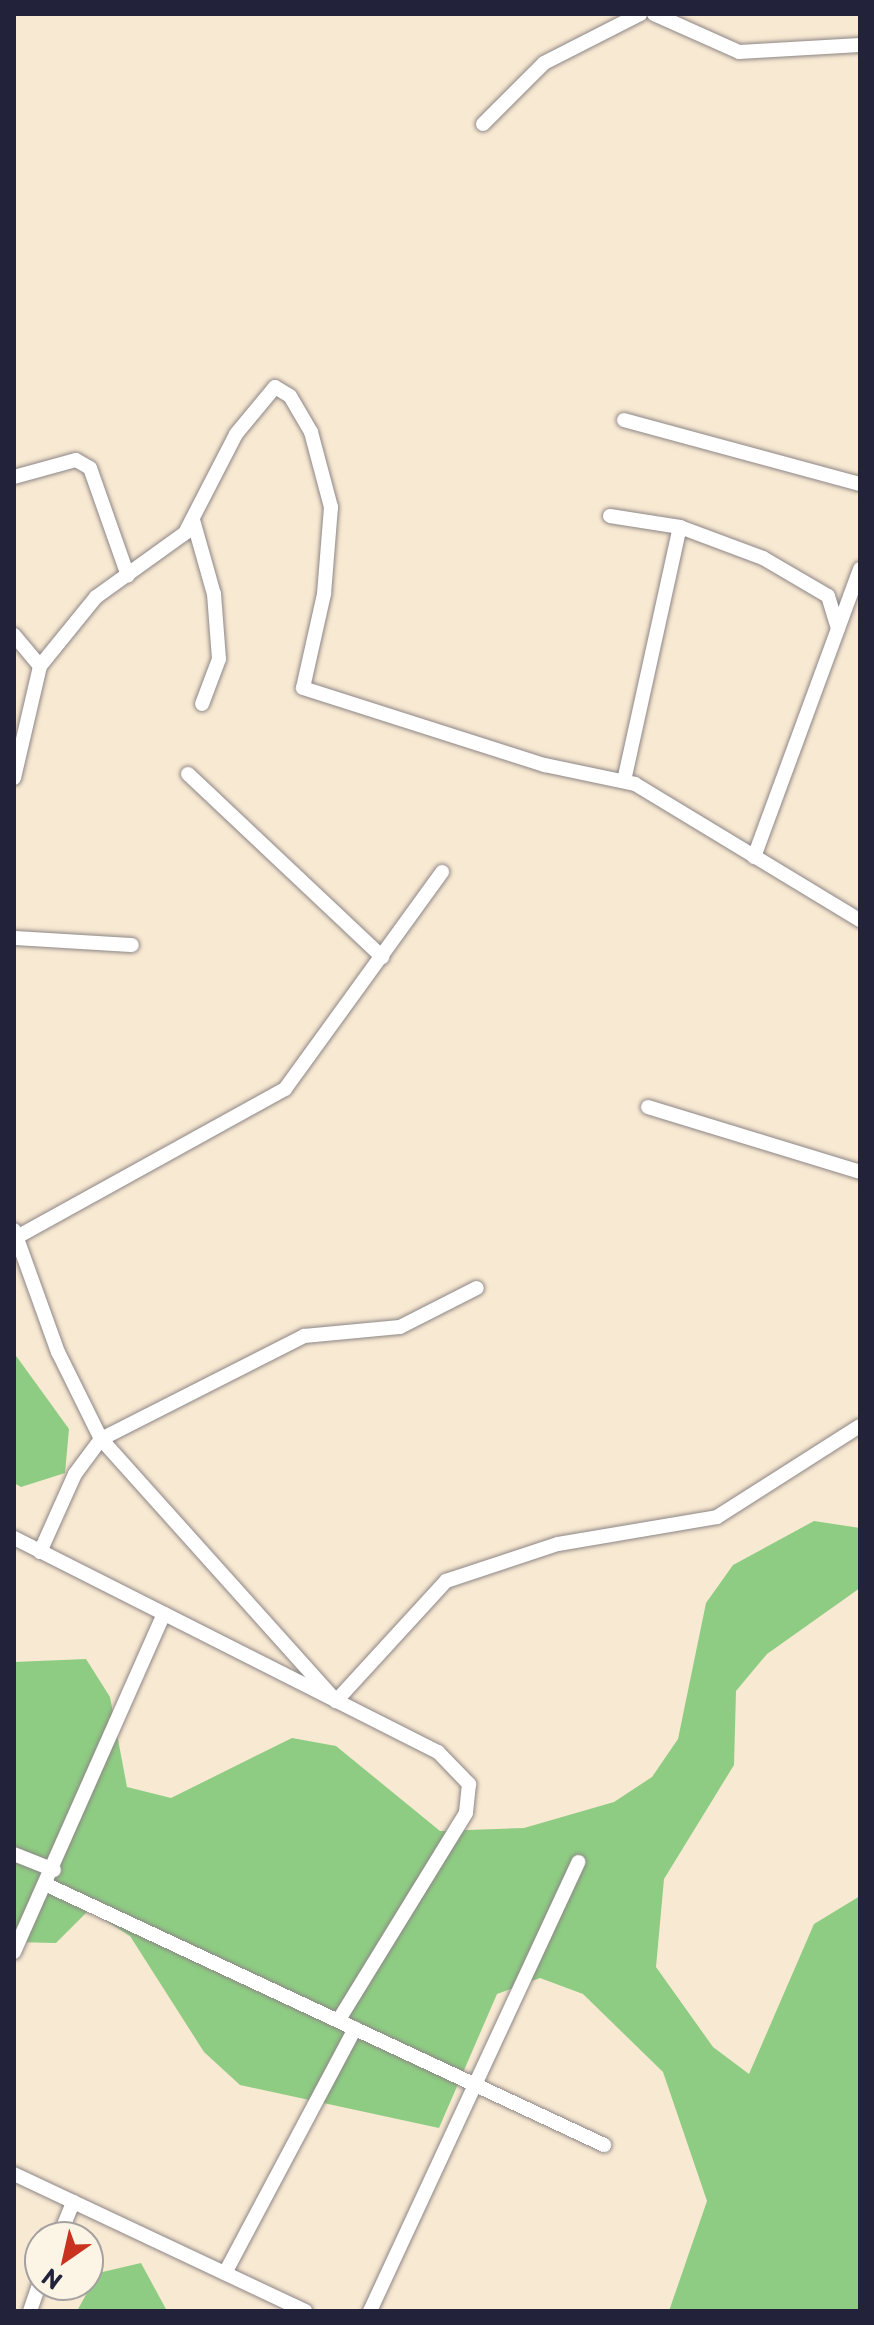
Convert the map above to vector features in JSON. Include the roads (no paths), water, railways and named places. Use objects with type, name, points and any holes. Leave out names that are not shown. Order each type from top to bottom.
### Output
[{"type":"street","points":[[483,124],[544,63],[640,14]]},
{"type":"street","points":[[654,14],[739,52],[860,45]]},
{"type":"street","points":[[14,778],[20,712],[40,666],[85,607],[170,547],[193,520],[257,400],[283,389],[325,463],[331,507],[324,594],[303,688],[545,765],[624,781],[860,920]]},
{"type":"street","points":[[624,420],[860,484]]},
{"type":"street","points":[[14,477],[76,460],[90,468],[128,576]]},
{"type":"street","points":[[610,516],[680,527],[763,558],[828,596],[839,629]]},
{"type":"street","points":[[193,520],[214,594],[219,659],[202,704]]},
{"type":"street","points":[[624,781],[680,527]]},
{"type":"street","points":[[754,857],[860,569]]},
{"type":"street","points":[[14,635],[40,666]]},
{"type":"street","points":[[188,774],[382,957]]},
{"type":"street","points":[[336,1701],[101,1439],[58,1352],[16,1233],[285,1089],[442,872]]},
{"type":"street","points":[[14,938],[132,945]]},
{"type":"street","points":[[648,1107],[860,1172]]},
{"type":"street","points":[[40,1552],[75,1474],[101,1439],[304,1336],[400,1327],[477,1288]]},
{"type":"street","points":[[336,1701],[446,1581],[558,1544],[717,1517],[860,1426]]},
{"type":"street","points":[[14,1538],[438,1752],[457,1767],[471,1799],[338,2021]]},
{"type":"street","points":[[14,1952],[54,1870],[164,1614]]},
{"type":"street","points":[[14,1854],[54,1870]]},
{"type":"street","points":[[370,2311],[578,1862]]},
{"type":"street","points":[[47,1885],[604,2145]]},
{"type":"street","points":[[225,2273],[355,2028]]},
{"type":"street","points":[[14,2174],[305,2311]]},
{"type":"street","points":[[65,2221],[73,2202]]}]
